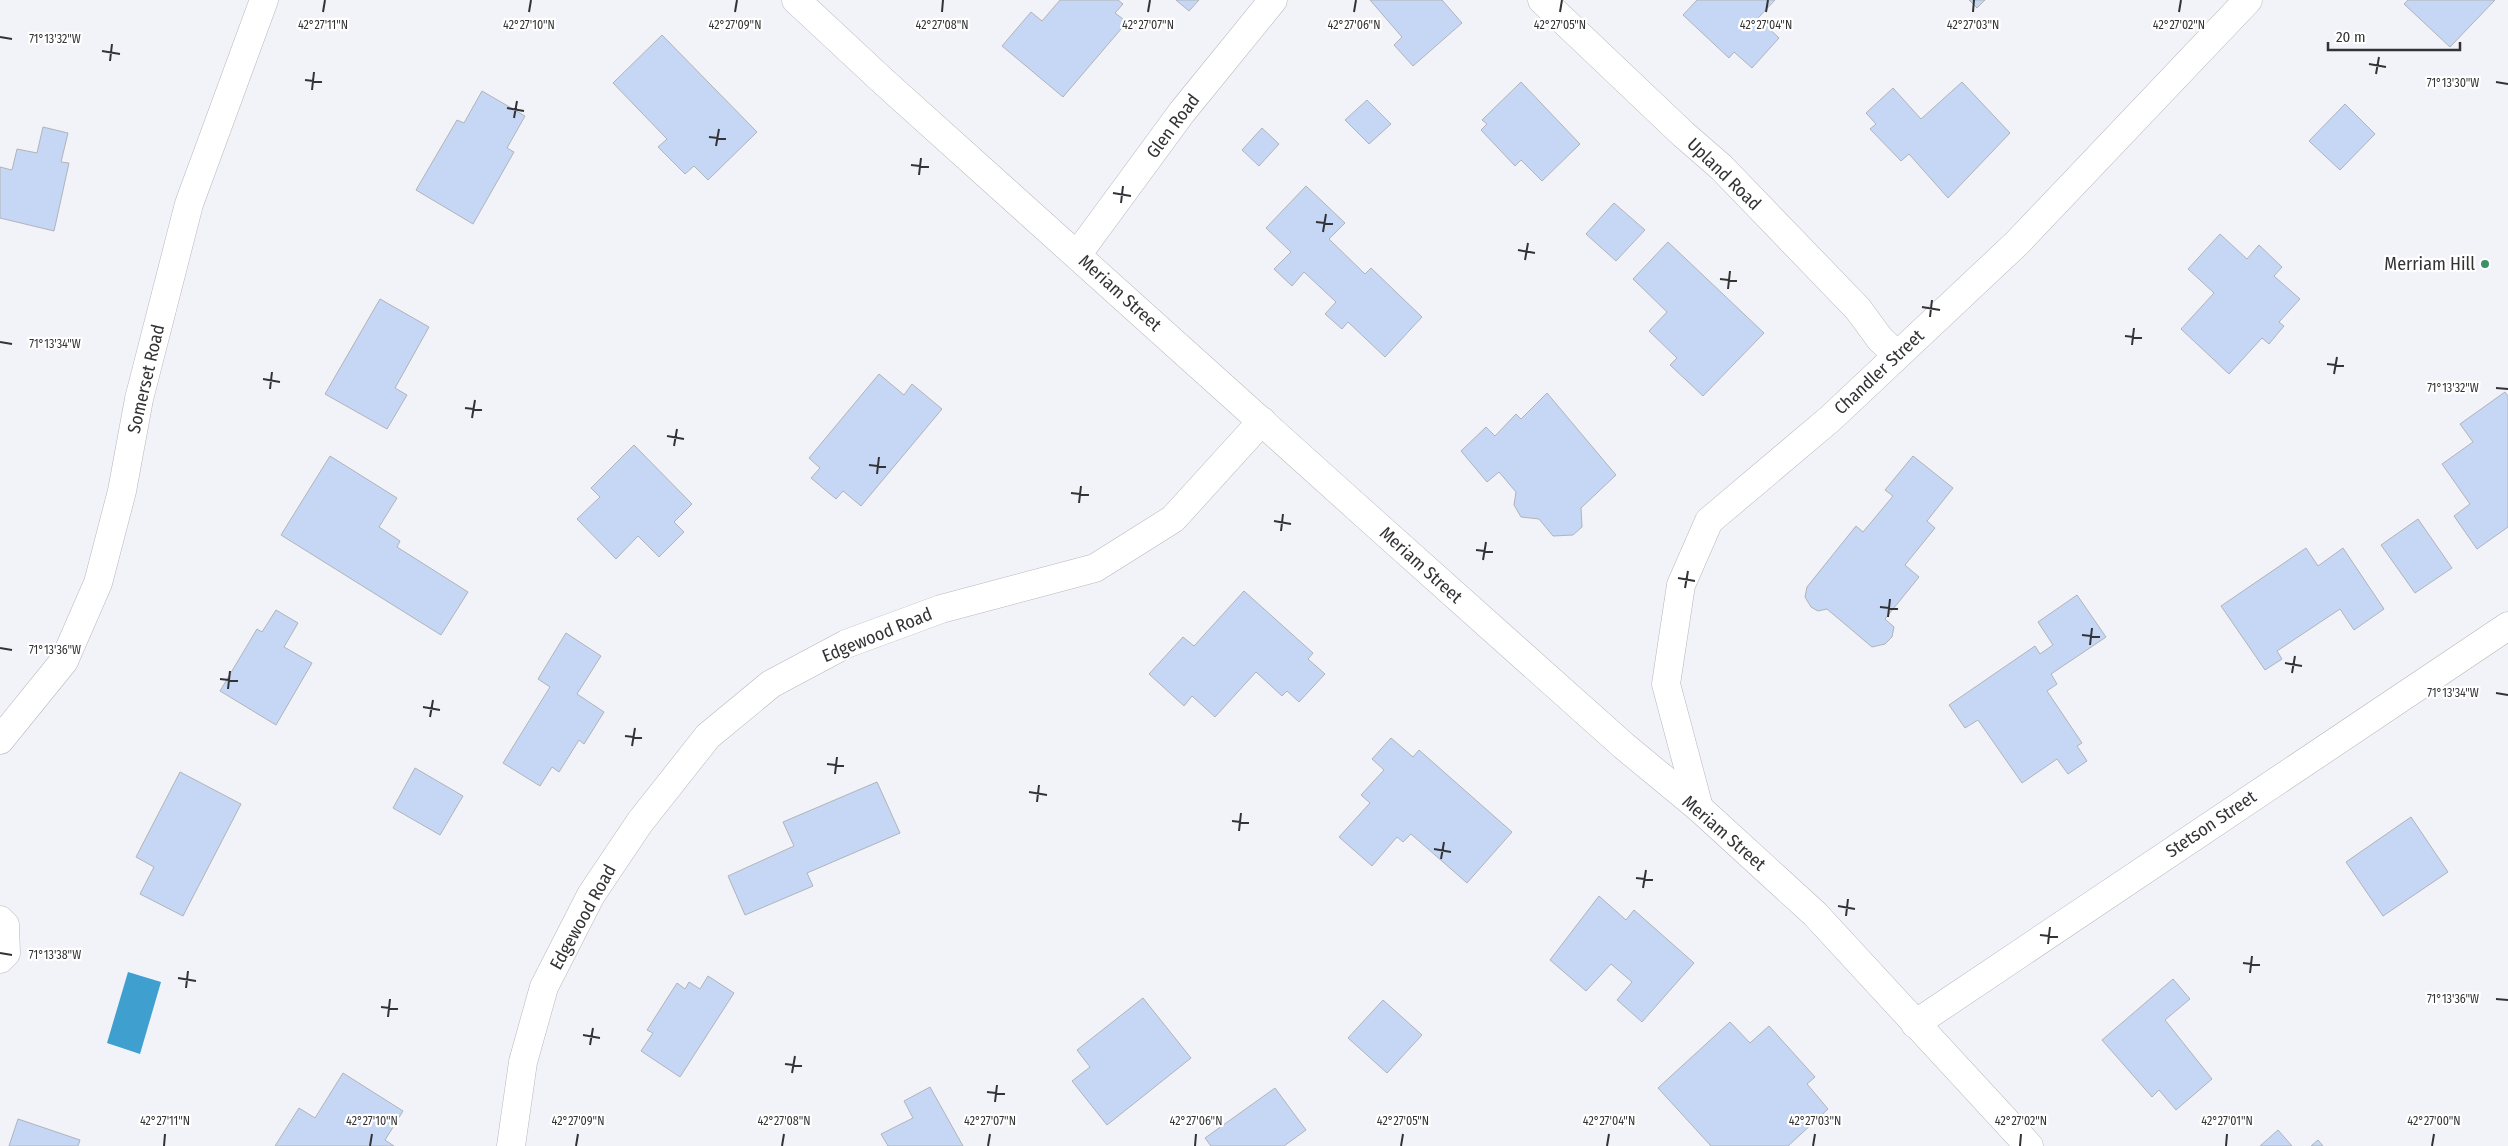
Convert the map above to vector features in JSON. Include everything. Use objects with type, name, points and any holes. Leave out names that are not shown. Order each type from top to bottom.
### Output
[{"type":"street","name":"Somerset Road","points":[[0,740],[64,661],[98,583],[122,491],[139,399],[189,204],[264,0]]},
{"type":"street","name":"Meriam Street","points":[[796,0],[884,82],[1624,746],[1699,808],[1815,914],[2029,1146]]},
{"type":"street","name":"Glen Road","points":[[1077,254],[1182,112],[1273,0]]},
{"type":"street","name":"Upland Road","points":[[1542,0],[1676,128],[1721,168],[1858,309],[1880,339],[1897,355]]},
{"type":"street","name":"Chandler Street","points":[[1699,808],[1666,684],[1681,585],[1709,521],[1830,418],[2017,243],[2248,0]]},
{"type":"street","name":"Edgewood Road","points":[[511,1146],[522,1062],[544,987],[590,895],[640,822],[708,736],[771,684],[846,644],[941,609],[1095,568],[1173,519],[1262,421]]},
{"type":"street","name":"Stetson Street","points":[[1915,1024],[2508,626]]},
{"type":"street","points":[[0,920],[5,925],[6,953],[0,960]]},
{"type":"water","points":[[128,972],[161,982],[140,1054],[107,1043]]},
{"type":"building","points":[[1060,0],[1118,0],[1123,4],[1115,13],[1127,22],[1063,97],[1002,46],[1031,12],[1042,21]]},
{"type":"building","points":[[1176,0],[1199,0],[1189,11]]},
{"type":"building","points":[[1370,0],[1442,0],[1462,23],[1413,66],[1394,45],[1402,37]]},
{"type":"building","points":[[1697,0],[1775,0],[1758,18],[1779,38],[1752,68],[1734,52],[1729,58],[1683,15]]},
{"type":"building","points":[[1969,0],[1985,0],[1977,8]]},
{"type":"building","points":[[2408,0],[2495,0],[2450,47],[2404,4]]},
{"type":"building","points":[[662,35],[757,132],[708,180],[694,166],[685,174],[658,147],[667,139],[613,83]]},
{"type":"building","points":[[1521,82],[1580,144],[1542,181],[1521,160],[1515,166],[1481,130],[1487,124],[1482,120]]},
{"type":"building","points":[[1962,82],[2010,133],[1948,198],[1909,154],[1901,161],[1870,129],[1876,124],[1866,113],[1893,88],[1921,119]]},
{"type":"building","points":[[482,91],[525,116],[507,148],[514,152],[473,224],[416,190],[457,120],[464,123]]},
{"type":"building","points":[[1367,100],[1391,124],[1369,144],[1345,120]]},
{"type":"building","points":[[2345,104],[2375,134],[2340,170],[2309,141]]},
{"type":"building","points":[[43,127],[68,133],[61,162],[69,163],[54,231],[0,218],[0,167],[12,170],[17,149],[37,153]]},
{"type":"building","points":[[1262,128],[1279,144],[1259,166],[1242,150]]},
{"type":"building","points":[[1306,186],[1345,223],[1329,239],[1365,274],[1371,268],[1422,317],[1385,357],[1348,322],[1342,329],[1325,314],[1336,302],[1304,272],[1292,286],[1274,269],[1291,252],[1266,228]]},
{"type":"building","points":[[1614,203],[1645,230],[1616,261],[1586,234]]},
{"type":"building","points":[[2220,234],[2247,259],[2259,245],[2282,267],[2274,276],[2300,299],[2279,322],[2284,326],[2269,344],[2262,338],[2229,374],[2181,329],[2214,293],[2188,269]]},
{"type":"building","points":[[1668,242],[1764,333],[1703,396],[1670,365],[1677,358],[1649,331],[1667,312],[1633,279]]},
{"type":"building","points":[[380,299],[429,327],[395,388],[407,395],[387,429],[325,394]]},
{"type":"building","points":[[879,374],[904,395],[912,384],[942,409],[861,506],[843,491],[836,499],[811,478],[820,468],[809,458]]},
{"type":"building","points":[[2505,392],[2508,396],[2508,527],[2477,549],[2454,516],[2470,504],[2442,464],[2473,442],[2460,424]]},
{"type":"building","points":[[1547,393],[1616,475],[1581,508],[1582,527],[1573,535],[1553,536],[1539,519],[1521,517],[1514,505],[1516,492],[1499,472],[1487,482],[1461,451],[1486,427],[1495,436],[1516,414],[1521,419]]},
{"type":"building","points":[[634,445],[692,504],[674,522],[684,532],[659,557],[638,536],[616,559],[577,519],[600,497],[591,488]]},
{"type":"building","points":[[330,456],[397,498],[379,527],[400,541],[397,547],[468,592],[441,635],[281,535]]},
{"type":"building","points":[[1913,456],[1953,488],[1927,521],[1935,528],[1905,565],[1919,577],[1885,619],[1894,627],[1892,637],[1885,644],[1872,647],[1827,609],[1818,611],[1811,607],[1805,597],[1807,587],[1856,526],[1863,532],[1893,496],[1885,490]]},
{"type":"building","points":[[2418,519],[2452,568],[2415,593],[2381,545]]},
{"type":"building","points":[[2306,548],[2318,566],[2343,548],[2384,609],[2354,630],[2340,609],[2277,651],[2282,659],[2265,670],[2221,606]]},
{"type":"building","points":[[1244,591],[1313,653],[1308,659],[1325,674],[1299,702],[1287,691],[1282,696],[1256,672],[1215,717],[1192,696],[1184,706],[1149,674],[1183,637],[1194,646]]},
{"type":"building","points":[[2077,595],[2106,637],[2051,674],[2057,684],[2047,691],[2082,743],[2077,746],[2087,761],[2068,774],[2057,759],[2022,783],[1978,720],[1965,728],[1949,705],[2035,646],[2040,654],[2053,645],[2038,622]]},
{"type":"building","points":[[276,610],[298,623],[284,647],[312,663],[276,725],[220,691],[257,629],[262,632]]},
{"type":"building","points":[[566,633],[601,656],[577,694],[604,712],[584,744],[579,740],[559,772],[552,767],[540,786],[503,763],[550,687],[538,679]]},
{"type":"building","points":[[1391,738],[1413,757],[1419,750],[1512,832],[1467,883],[1411,834],[1403,842],[1397,837],[1372,866],[1339,837],[1370,803],[1361,795],[1384,770],[1372,759]]},
{"type":"building","points":[[415,768],[463,796],[440,835],[393,808]]},
{"type":"building","points":[[180,772],[241,804],[183,916],[140,894],[154,867],[136,857]]},
{"type":"building","points":[[877,782],[900,833],[807,873],[813,886],[745,915],[728,876],[794,846],[783,822]]},
{"type":"building","points":[[2411,817],[2448,872],[2383,916],[2346,862]]},
{"type":"building","points":[[1599,896],[1626,920],[1634,910],[1694,963],[1642,1022],[1617,1000],[1632,982],[1611,964],[1586,991],[1550,960]]},
{"type":"building","points":[[708,976],[734,993],[680,1077],[641,1051],[653,1033],[647,1030],[677,983],[685,989],[689,982],[700,989]]},
{"type":"building","points":[[2173,979],[2190,999],[2165,1020],[2212,1079],[2176,1110],[2159,1090],[2152,1097],[2102,1040]]},
{"type":"building","points":[[1143,998],[1191,1058],[1107,1125],[1072,1081],[1090,1067],[1077,1050]]},
{"type":"building","points":[[1383,1000],[1422,1035],[1387,1073],[1348,1038]]},
{"type":"building","points":[[1730,1022],[1750,1043],[1769,1026],[1815,1077],[1807,1084],[1828,1109],[1788,1146],[1711,1146],[1658,1088]]},
{"type":"building","points":[[343,1073],[403,1111],[385,1140],[394,1146],[275,1146],[299,1108],[315,1118]]},
{"type":"building","points":[[930,1087],[963,1146],[888,1146],[881,1134],[913,1118],[904,1101]]},
{"type":"building","points":[[1275,1088],[1306,1130],[1284,1146],[1211,1146],[1205,1138]]},
{"type":"building","points":[[18,1119],[80,1140],[78,1146],[9,1146]]},
{"type":"building","points":[[2278,1130],[2292,1146],[2260,1146]]},
{"type":"building","points":[[2318,1140],[2323,1146],[2311,1146]]},
{"type":"place","name":"Merriam Hill","points":[[2485,264]]}]
